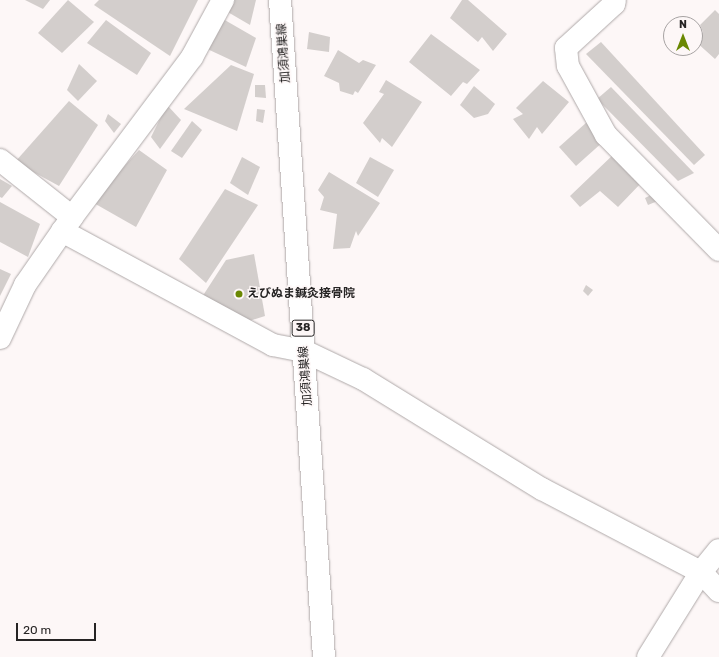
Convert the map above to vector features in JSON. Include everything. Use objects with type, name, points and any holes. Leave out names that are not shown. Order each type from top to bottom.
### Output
[{"type":"street","points":[[0,338],[26,285],[67,224],[192,57],[223,0]]},
{"type":"street","name":"加須鴻巣線","points":[[280,0],[324,657]]},
{"type":"street","points":[[615,0],[614,4],[566,48],[568,66],[606,134],[719,250]]},
{"type":"street","points":[[0,160],[67,224],[274,345],[304,351],[363,379],[542,489],[701,572],[719,591]]},
{"type":"street","points":[[648,657],[701,572],[719,550]]},
{"type":"building","points":[[25,0],[50,0],[43,9]]},
{"type":"building","points":[[68,0],[94,22],[62,53],[38,33]]},
{"type":"building","points":[[99,0],[198,0],[170,56],[94,5]]},
{"type":"building","points":[[231,0],[256,0],[250,25],[226,11]]},
{"type":"building","points":[[462,0],[468,0],[507,34],[493,51],[482,37],[478,42],[450,18]]},
{"type":"building","points":[[715,10],[719,14],[719,54],[715,59],[703,48],[703,22]]},
{"type":"building","points":[[223,19],[256,38],[246,67],[203,47]]},
{"type":"building","points":[[106,20],[151,53],[137,75],[87,43]]},
{"type":"building","points":[[309,32],[330,37],[329,52],[307,49]]},
{"type":"building","points":[[431,34],[480,70],[467,84],[463,82],[451,96],[409,62]]},
{"type":"building","points":[[601,42],[705,155],[694,165],[586,54]]},
{"type":"building","points":[[338,50],[359,63],[363,60],[376,65],[358,93],[355,91],[353,95],[340,91],[339,83],[324,76]]},
{"type":"building","points":[[79,64],[97,81],[78,101],[67,90]]},
{"type":"building","points":[[231,65],[254,74],[237,131],[184,109]]},
{"type":"building","points":[[386,80],[422,102],[392,147],[382,138],[380,143],[363,123],[384,94],[379,92]]},
{"type":"building","points":[[543,81],[569,102],[542,134],[537,127],[529,139],[513,119],[523,114],[516,108]]},
{"type":"building","points":[[255,85],[265,85],[266,98],[255,97]]},
{"type":"building","points":[[474,86],[495,104],[488,114],[474,118],[460,105]]},
{"type":"building","points":[[611,87],[694,173],[678,181],[597,99]]},
{"type":"building","points":[[69,101],[98,125],[59,186],[15,162]]},
{"type":"building","points":[[167,105],[181,120],[160,149],[151,137]]},
{"type":"building","points":[[257,109],[265,110],[263,123],[256,121]]},
{"type":"building","points":[[108,114],[121,124],[114,133],[105,121]]},
{"type":"building","points":[[192,121],[202,130],[182,158],[171,151]]},
{"type":"building","points":[[587,122],[604,141],[576,166],[559,147]]},
{"type":"building","points":[[139,150],[167,170],[136,227],[92,202]]},
{"type":"building","points":[[616,152],[644,180],[618,207],[600,191],[580,207],[570,196]]},
{"type":"building","points":[[242,157],[260,167],[248,195],[230,183]]},
{"type":"building","points":[[370,157],[394,170],[378,197],[356,183]]},
{"type":"building","points":[[329,172],[380,203],[358,236],[356,231],[350,248],[333,249],[337,214],[320,210],[324,197],[318,190]]},
{"type":"building","points":[[0,179],[12,186],[2,198],[0,197]]},
{"type":"building","points":[[225,189],[258,205],[206,283],[179,259]]},
{"type":"building","points":[[655,193],[660,200],[648,205],[645,198]]},
{"type":"building","points":[[0,202],[40,224],[28,257],[0,242]]},
{"type":"building","points":[[254,254],[265,316],[246,322],[202,297],[226,260]]},
{"type":"building","points":[[0,269],[11,274],[0,296]]},
{"type":"building","points":[[586,285],[593,290],[588,296],[583,291]]},
{"type":"building","points":[[335,292],[343,296],[338,299],[331,295]]},
{"type":"place","name":"えびぬま鍼灸接骨院","points":[[239,294]]}]
